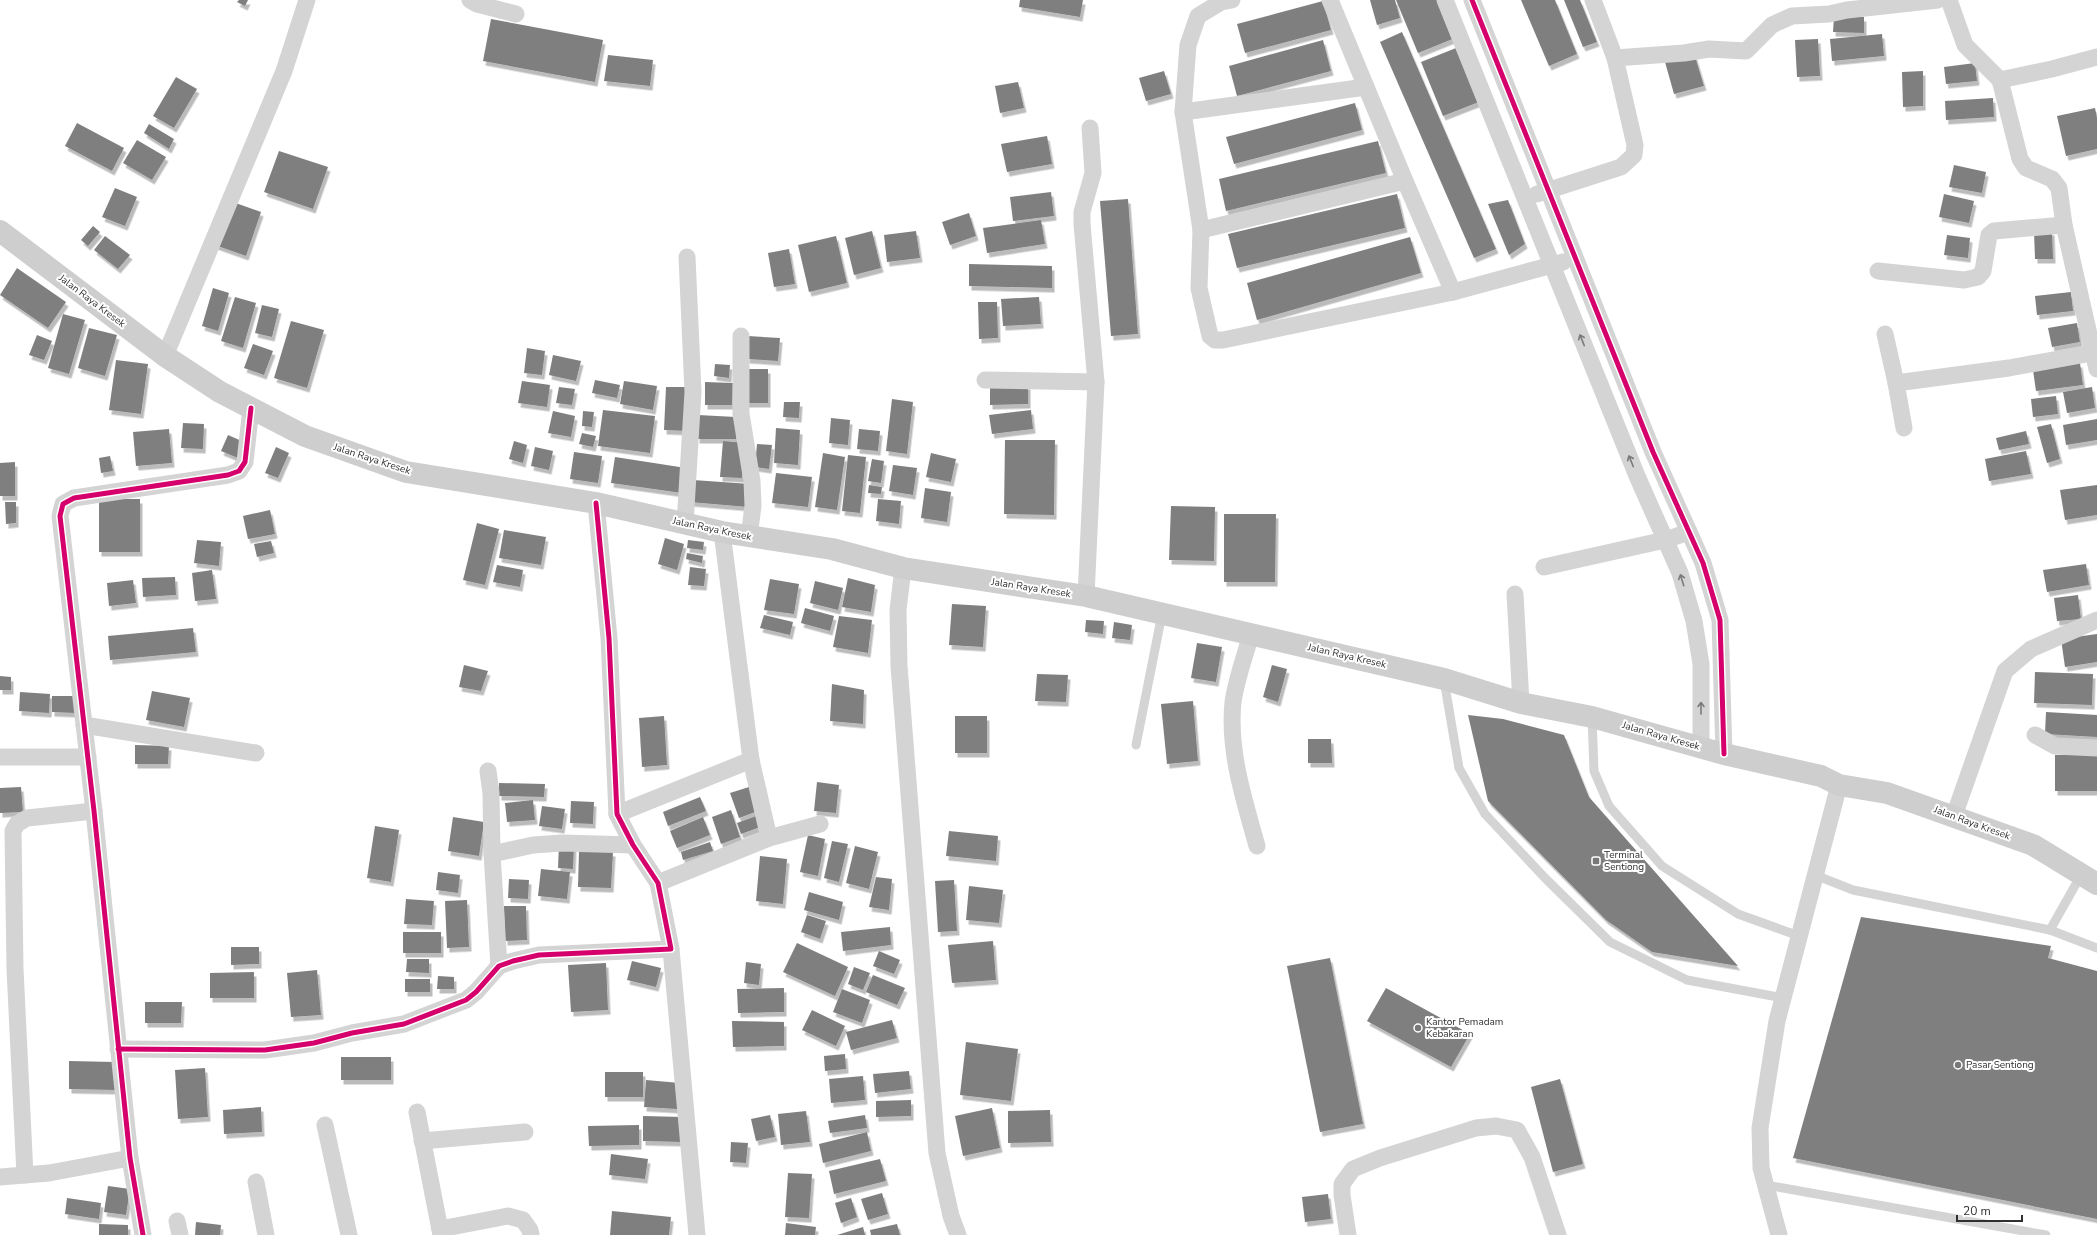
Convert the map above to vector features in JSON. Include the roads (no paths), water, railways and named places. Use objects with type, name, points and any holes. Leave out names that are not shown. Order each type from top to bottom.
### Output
[{"type":"main road","name":"Jalan Raya Kresek","points":[[0,231],[164,356],[220,392],[305,436],[406,472],[596,503],[722,532],[832,549],[903,568],[1086,596],[1290,642],[1444,679],[1521,703],[1592,717],[1724,754],[1821,776],[1839,785],[1887,793],[1954,816],[2033,846],[2089,880]]},
{"type":"street","points":[[164,356],[284,71],[307,0]]},
{"type":"street","points":[[470,0],[477,4],[516,14]]},
{"type":"street","points":[[1232,0],[1221,2],[1198,16],[1188,46],[1183,112],[1201,230],[1199,288],[1210,336],[1215,340],[1223,340],[1454,292],[1577,258]]},
{"type":"street","points":[[1330,0],[1405,181],[1454,292]]},
{"type":"street","points":[[1445,0],[1637,476],[1680,573],[1694,621],[1701,664],[1701,747]]},
{"type":"street","points":[[1472,0],[1547,191],[1577,258],[1653,452],[1703,564],[1720,620],[1724,754]]},
{"type":"street","points":[[1525,198],[1621,167],[1634,155],[1635,145],[1615,58],[1593,0]]},
{"type":"street","points":[[1615,58],[1684,53],[1709,49],[1746,51],[1772,25],[1786,17],[1829,14],[1847,10],[1938,0]]},
{"type":"street","points":[[1949,0],[1965,45],[2000,80],[2020,159],[2026,168],[2052,178],[2059,188],[2064,225],[2092,353],[2097,369]]},
{"type":"street","points":[[2000,80],[2052,69],[2097,57]]},
{"type":"street","points":[[1183,112],[1366,87]]},
{"type":"street","points":[[1086,596],[1096,382],[1082,224],[1082,212],[1093,173],[1090,128]]},
{"type":"street","points":[[1201,230],[1405,181]]},
{"type":"street","points":[[1878,270],[1964,280],[1978,277],[1983,271],[1989,235],[1994,231],[2064,225]]},
{"type":"street","points":[[685,524],[694,392],[687,257]]},
{"type":"street","points":[[1885,334],[1904,428]]},
{"type":"street","points":[[740,336],[741,414],[752,481],[752,506],[749,537]]},
{"type":"street","points":[[1896,383],[2016,367],[2092,353]]},
{"type":"street","points":[[985,380],[1096,382]]},
{"type":"street","points":[[143,1235],[130,1158],[94,811],[60,516],[63,504],[74,498],[228,475],[239,472],[245,462],[250,408]]},
{"type":"street","points":[[596,503],[609,638],[617,814],[633,845],[658,883],[671,949],[697,1235]]},
{"type":"street","points":[[722,532],[751,760],[769,838]]},
{"type":"street","points":[[1544,567],[1666,540],[1689,532]]},
{"type":"street","points":[[903,568],[898,610],[899,666],[937,1153],[951,1216],[958,1235]]},
{"type":"street","points":[[1515,594],[1521,703]]},
{"type":"street","points":[[1954,816],[2004,671],[2031,649],[2097,620]]},
{"type":"street","points":[[1251,634],[1234,700],[1231,730],[1238,778],[1257,846]]},
{"type":"street","points":[[84,725],[256,753]]},
{"type":"street","points":[[2036,735],[2055,746],[2097,748]]},
{"type":"street","points":[[0,757],[88,757]]},
{"type":"street","points":[[617,814],[751,760]]},
{"type":"street","points":[[488,771],[491,793],[492,854],[499,966]]},
{"type":"street","points":[[1779,1235],[1761,1168],[1760,1128],[1777,1021],[1839,785]]},
{"type":"street","points":[[25,1175],[14,969],[13,831],[17,824],[27,818],[94,811]]},
{"type":"street","points":[[658,883],[769,838],[820,824]]},
{"type":"street","points":[[492,854],[533,845],[562,843],[633,845]]},
{"type":"street","points":[[118,1048],[265,1050],[314,1043],[352,1033],[404,1024],[466,1000],[476,992],[499,966],[513,960],[539,956],[671,949]]},
{"type":"street","points":[[417,1112],[441,1232],[508,1216],[523,1220],[530,1230],[531,1235]]},
{"type":"street","points":[[324,1126],[349,1235]]},
{"type":"street","points":[[1348,1235],[1342,1195],[1342,1184],[1353,1169],[1380,1158],[1476,1128],[1496,1126],[1517,1130],[1532,1157],[1558,1235]]},
{"type":"street","points":[[422,1141],[525,1132]]},
{"type":"street","points":[[0,1177],[49,1174],[130,1158]]},
{"type":"street","points":[[256,1182],[266,1235]]},
{"type":"lane","points":[[1136,745],[1162,614]]},
{"type":"lane","points":[[1444,679],[1459,768],[1485,814],[1545,878],[1610,942],[1687,980],[1783,998]]},
{"type":"lane","points":[[1592,717],[1594,771],[1610,806],[1662,866],[1738,914],[1799,936]]},
{"type":"lane","points":[[1815,875],[1853,890],[2050,930],[2097,948]]},
{"type":"lane","points":[[2050,930],[2089,880]]},
{"type":"lane","points":[[1766,1185],[2046,1235]]},
{"type":"place","name":"Terminal Sentiong","points":[[1596,861]]},
{"type":"place","name":"Kantor Pemadam Kebakaran","points":[[1418,1028]]},
{"type":"place","name":"Pasar Sentiong","points":[[1958,1065]]}]
